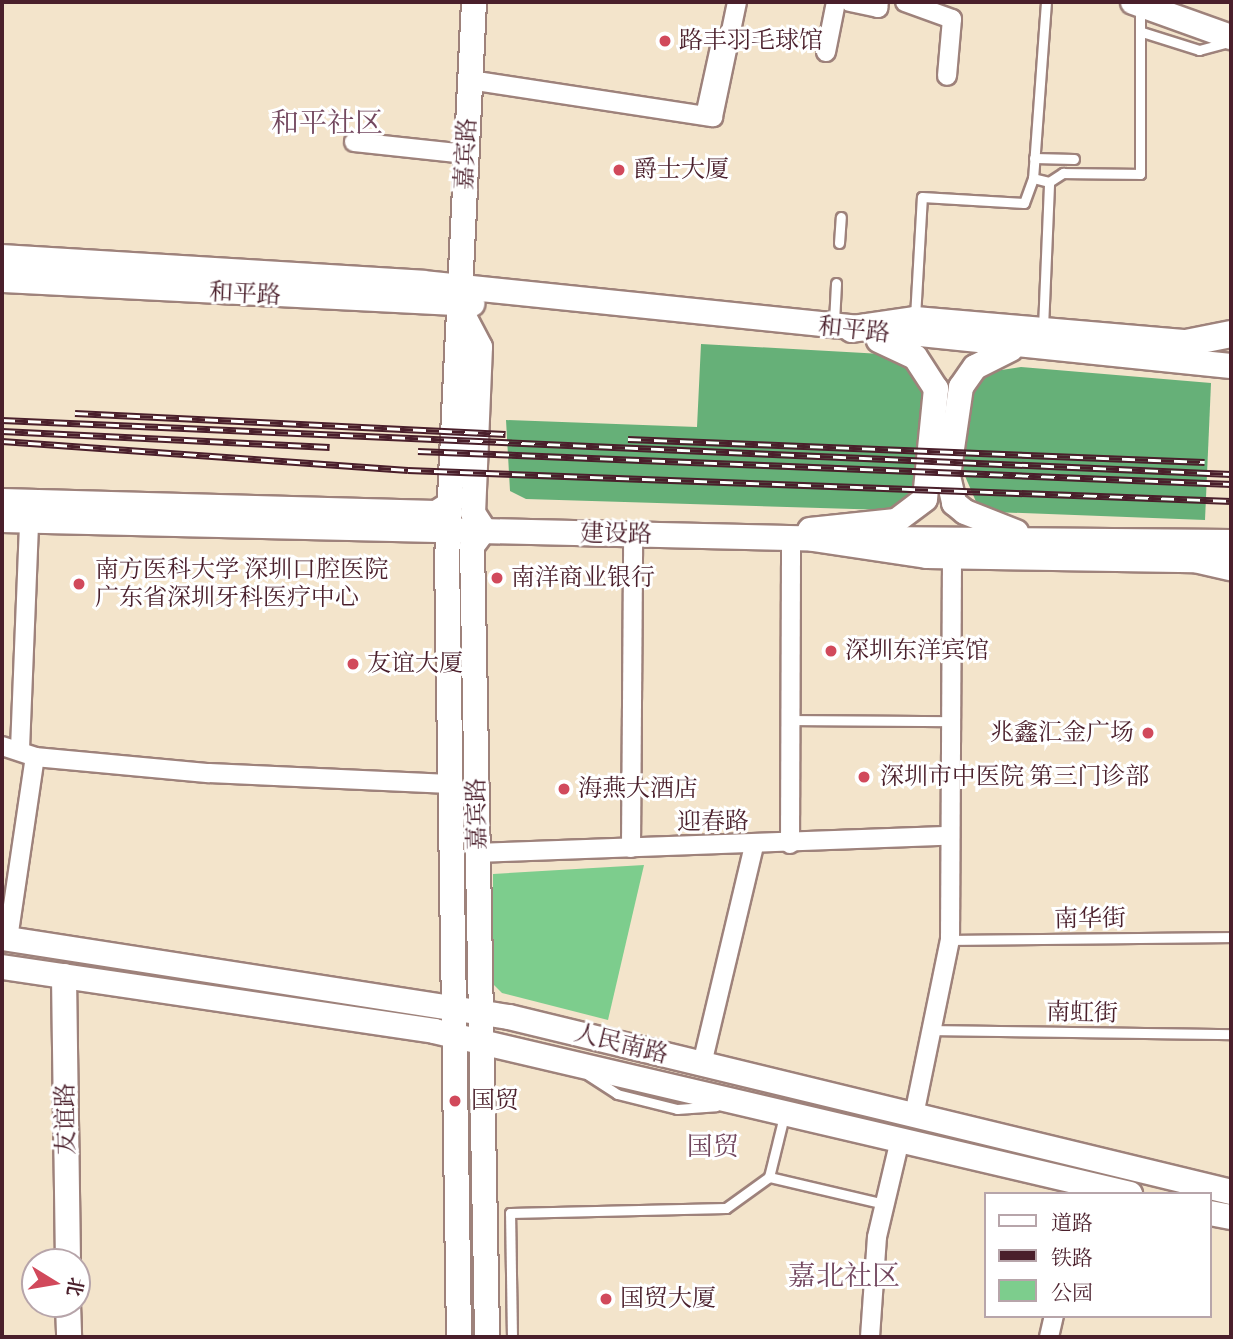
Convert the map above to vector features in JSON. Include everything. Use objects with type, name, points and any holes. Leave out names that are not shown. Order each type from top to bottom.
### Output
[{"type":"main road","name":"嘉宾路","points":[[474,2],[466,153],[465,294],[480,347],[473,513],[484,530],[472,546],[487,1337]]},
{"type":"main road","name":"嘉宾路","points":[[459,1337],[448,530],[443,499],[465,294],[488,2]]},
{"type":"main road","points":[[1136,3],[1231,39]]},
{"type":"main road","name":"和平路","points":[[2,257],[465,294],[1231,366]]},
{"type":"main road","name":"和平路","points":[[2,280],[465,294]]},
{"type":"main road","points":[[843,328],[915,320],[1186,343],[1231,334]]},
{"type":"main road","points":[[761,537],[896,521],[925,499],[936,405],[932,376],[906,352],[843,328]]},
{"type":"main road","points":[[1019,347],[986,358],[961,387],[948,489],[954,503],[976,519],[1044,540]]},
{"type":"main road","points":[[2,501],[442,513],[443,499]]},
{"type":"main road","name":"建设路","points":[[2,520],[802,538],[1231,542]]},
{"type":"main road","points":[[802,538],[952,556],[1195,559],[1231,567]]},
{"type":"main road","name":"人民南路","points":[[5,938],[454,1006],[1231,1192]]},
{"type":"main road","name":"人民南路","points":[[2,967],[454,1035],[900,1140],[1085,1189],[1112,1192]]},
{"type":"main road","name":"友谊路","points":[[64,976],[68,1248]]},
{"type":"main road","points":[[1212,1213],[1231,1217]]},
{"type":"main road","points":[[68,1318],[69,1337]]},
{"type":"street","points":[[483,82],[713,117],[737,2]]},
{"type":"street","points":[[826,52],[835,2]]},
{"type":"street","points":[[850,2],[878,8],[879,2]]},
{"type":"street","points":[[905,2],[953,19],[947,76]]},
{"type":"street","points":[[354,142],[466,153]]},
{"type":"street","points":[[5,938],[28,753],[29,521]]},
{"type":"street","points":[[631,848],[633,534]]},
{"type":"street","points":[[790,844],[791,720],[802,538]]},
{"type":"street","points":[[914,1115],[950,940],[952,556]]},
{"type":"street","points":[[2,746],[28,753],[321,781],[450,784]]},
{"type":"street","name":"迎春路","points":[[478,853],[790,844],[950,836]]},
{"type":"street","points":[[702,1064],[754,845]]},
{"type":"street","points":[[870,1337],[884,1204],[900,1140]]},
{"type":"street","points":[[1049,1337],[1054,1318]]},
{"type":"lane","points":[[915,320],[922,197],[1024,203],[1032,178],[1046,2]]},
{"type":"lane","points":[[1049,183],[1063,173],[1140,174],[1142,32],[1136,3]]},
{"type":"lane","points":[[1142,32],[1199,50],[1231,39]]},
{"type":"lane","points":[[700,115],[715,46]]},
{"type":"lane","points":[[1034,158],[1074,159]]},
{"type":"lane","points":[[1032,178],[1049,183]]},
{"type":"lane","points":[[1043,330],[1049,183]]},
{"type":"lane","points":[[839,243],[841,217]]},
{"type":"lane","points":[[836,283],[843,328]]},
{"type":"lane","points":[[791,720],[951,721]]},
{"type":"lane","name":"南华街","points":[[950,940],[1231,937]]},
{"type":"lane","name":"南虹街","points":[[931,1030],[1231,1034]]},
{"type":"lane","points":[[512,1337],[510,1213],[716,1210],[735,1205],[769,1177],[785,1113]]},
{"type":"lane","points":[[769,1177],[884,1204]]},
{"type":"green space","points":[[701,344],[882,354],[901,362],[927,389],[921,489],[902,508],[887,510],[526,499],[510,491],[506,420],[697,427]]},
{"type":"green space","points":[[1021,367],[1211,383],[1205,520],[993,512],[977,504],[962,469],[971,390],[988,372]]},
{"type":"green space","points":[[644,865],[608,1020],[502,993],[493,984],[493,874]]},
{"type":"railway","points":[[75,413],[505,434]]},
{"type":"railway","points":[[2,420],[1231,474]]},
{"type":"railway","points":[[2,431],[330,447]]},
{"type":"railway","points":[[628,439],[1205,462]]},
{"type":"railway","points":[[2,441],[408,470],[1231,501]]},
{"type":"railway","points":[[418,451],[1231,484]]},
{"type":"place","name":"路丰羽毛球馆","points":[[665,41]]},
{"type":"place","name":"爵士大厦","points":[[619,170]]},
{"type":"place","name":"南洋商业银行","points":[[497,578]]},
{"type":"place","name":"南方医科大学 深圳口腔医院 广东省深圳牙科医疗中心","points":[[79,584]]},
{"type":"place","name":"深圳东洋宾馆","points":[[831,651]]},
{"type":"place","name":"友谊大厦","points":[[353,664]]},
{"type":"place","name":"兆鑫汇金广场","points":[[1148,733]]},
{"type":"place","name":"深圳市中医院 第三门诊部","points":[[864,777]]},
{"type":"place","name":"海燕大酒店","points":[[564,789]]},
{"type":"place","name":"国贸","points":[[455,1101]]},
{"type":"place","name":"国贸大厦","points":[[606,1299]]},
{"type":"district","name":"和平社区","points":[[327,123]]},
{"type":"district","name":"国贸","points":[[713,1147]]},
{"type":"district","name":"嘉北社区","points":[[844,1276]]}]
